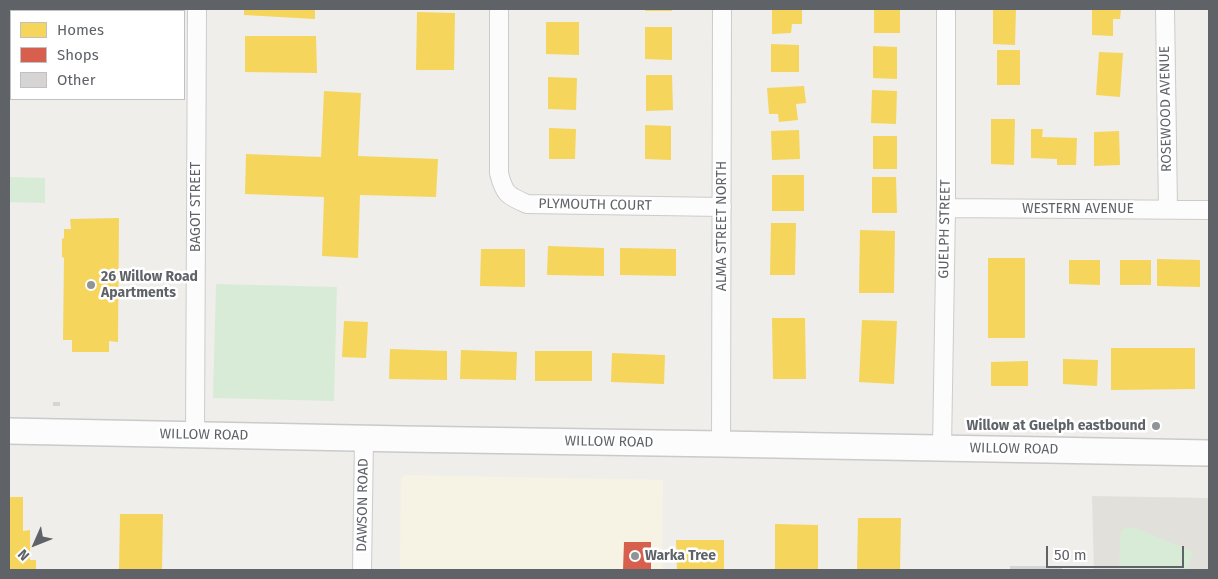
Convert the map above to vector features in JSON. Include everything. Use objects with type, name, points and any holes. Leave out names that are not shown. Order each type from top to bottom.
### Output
[{"type":"main road","name":"WILLOW ROAD","points":[[9,431],[1209,453]]},
{"type":"street","name":"BAGOT STREET","points":[[195,434],[197,9]]},
{"type":"street","name":"PLYMOUTH COURT","points":[[499,9],[499,173],[502,187],[512,198],[527,204],[722,207]]},
{"type":"street","name":"ALMA STREET NORTH","points":[[721,444],[722,9]]},
{"type":"street","name":"GUELPH STREET","points":[[942,448],[946,208],[946,9]]},
{"type":"street","name":"ROSEWOOD AVENUE","points":[[1165,9],[1168,210]]},
{"type":"street","name":"WESTERN AVENUE","points":[[946,208],[1209,210]]},
{"type":"street","name":"DAWSON ROAD","points":[[362,570],[364,439]]},
{"type":"shaded area","points":[[405,475],[663,480],[662,570],[400,570],[401,478]]},
{"type":"shaded area","points":[[1092,496],[1209,498],[1209,570],[1094,570]]},
{"type":"green space","points":[[9,177],[45,178],[45,203],[9,202]]},
{"type":"green space","points":[[216,284],[337,287],[334,401],[213,398]]},
{"type":"green space","points":[[1129,527],[1136,528],[1193,552],[1187,570],[1119,570],[1121,531]]},
{"type":"building: Homes","points":[[103,9],[142,9],[142,10]]},
{"type":"building: Homes","points":[[244,9],[315,9],[315,19],[244,15]]},
{"type":"building: Homes","points":[[645,9],[672,9],[672,11],[645,11]]},
{"type":"building: Homes","points":[[772,9],[802,9],[802,24],[792,24],[791,33],[772,34]]},
{"type":"building: Homes","points":[[874,9],[900,9],[900,33],[874,33]]},
{"type":"building: Homes","points":[[993,9],[1016,9],[1015,45],[993,44]]},
{"type":"building: Homes","points":[[1092,9],[1121,9],[1120,19],[1113,19],[1113,36],[1092,35]]},
{"type":"building: Homes","points":[[417,12],[455,13],[454,70],[416,70]]},
{"type":"building: Homes","points":[[546,22],[579,22],[579,55],[546,54]]},
{"type":"building: Homes","points":[[645,27],[672,27],[672,60],[645,59]]},
{"type":"building: Homes","points":[[245,36],[316,36],[317,73],[245,72]]},
{"type":"building: Homes","points":[[771,44],[799,45],[799,72],[771,72]]},
{"type":"building: Homes","points":[[873,46],[897,47],[897,79],[873,78]]},
{"type":"building: Homes","points":[[997,50],[1020,50],[1020,85],[997,85]]},
{"type":"building: Homes","points":[[1099,52],[1123,53],[1120,97],[1096,95]]},
{"type":"building: Homes","points":[[646,75],[672,75],[673,110],[646,111]]},
{"type":"building: Homes","points":[[548,77],[577,78],[576,110],[548,109]]},
{"type":"building: Homes","points":[[804,86],[806,103],[796,104],[798,120],[779,122],[778,114],[769,114],[767,88]]},
{"type":"building: Homes","points":[[872,90],[897,91],[896,124],[871,123]]},
{"type":"building: Homes","points":[[324,91],[361,93],[358,156],[438,159],[436,197],[360,195],[358,258],[322,256],[324,197],[245,194],[246,154],[321,157]]},
{"type":"building: Homes","points":[[991,119],[1015,119],[1014,165],[991,164]]},
{"type":"building: Homes","points":[[645,125],[671,126],[671,160],[645,159]]},
{"type":"building: Homes","points":[[549,128],[576,129],[575,159],[549,159]]},
{"type":"building: Homes","points":[[1031,129],[1043,129],[1042,137],[1077,138],[1076,165],[1057,165],[1057,159],[1031,158]]},
{"type":"building: Homes","points":[[799,130],[800,159],[772,160],[771,131]]},
{"type":"building: Homes","points":[[1119,131],[1120,165],[1094,166],[1094,132]]},
{"type":"building: Homes","points":[[873,136],[897,136],[897,169],[873,169]]},
{"type":"building: Homes","points":[[772,175],[804,175],[804,211],[772,211]]},
{"type":"building: Homes","points":[[872,177],[896,177],[897,213],[872,213]]},
{"type":"building: Homes","name":"26 Willow Road Apartments","points":[[119,218],[118,342],[109,341],[109,352],[72,352],[72,340],[63,340],[64,258],[62,257],[62,239],[64,238],[64,229],[71,229],[70,219]]},
{"type":"building: Homes","points":[[771,223],[796,223],[795,275],[770,275]]},
{"type":"building: Homes","points":[[860,230],[895,231],[894,293],[859,293]]},
{"type":"building: Homes","points":[[548,246],[604,248],[604,276],[547,275]]},
{"type":"building: Homes","points":[[620,248],[676,249],[676,276],[620,275]]},
{"type":"building: Homes","points":[[481,249],[525,249],[525,287],[480,286]]},
{"type":"building: Homes","points":[[988,258],[1025,258],[1025,338],[988,338]]},
{"type":"building: Homes","points":[[1157,259],[1200,260],[1200,287],[1157,286]]},
{"type":"building: Homes","points":[[1069,260],[1100,260],[1100,285],[1069,284]]},
{"type":"building: Homes","points":[[1120,260],[1151,260],[1151,285],[1120,285]]},
{"type":"building: Homes","points":[[772,318],[805,318],[806,379],[773,379]]},
{"type":"building: Homes","points":[[862,320],[897,321],[894,384],[859,382]]},
{"type":"building: Homes","points":[[344,321],[368,322],[366,358],[342,357]]},
{"type":"building: Homes","points":[[1111,348],[1195,348],[1195,389],[1111,390]]},
{"type":"building: Homes","points":[[390,349],[447,351],[447,380],[389,379]]},
{"type":"building: Homes","points":[[461,350],[517,352],[516,380],[460,379]]},
{"type":"building: Homes","points":[[535,351],[592,351],[592,381],[535,381]]},
{"type":"building: Homes","points":[[612,353],[665,355],[664,384],[611,382]]},
{"type":"building: Homes","points":[[1063,359],[1098,360],[1097,386],[1063,384]]},
{"type":"building: Homes","points":[[1028,361],[1028,386],[991,386],[991,362]]},
{"type":"building: Homes","points":[[9,497],[23,497],[23,531],[30,530],[30,560],[36,560],[36,570],[9,570]]},
{"type":"building: Homes","points":[[120,514],[163,514],[162,570],[119,570]]},
{"type":"building: Homes","points":[[858,518],[901,518],[900,570],[857,570]]},
{"type":"building: Homes","points":[[775,524],[818,525],[818,570],[775,570]]},
{"type":"building: Homes","points":[[676,540],[724,540],[724,570],[677,570]]},
{"type":"building: Shops","points":[[624,542],[651,542],[651,570],[623,570]]},
{"type":"building: Other","points":[[53,402],[60,402],[60,406],[53,406]]},
{"type":"building: Other","points":[[1010,566],[1062,566],[1062,570],[1010,570]]},
{"type":"place","name":"26 Willow Road Apartments","points":[[91,285]]},
{"type":"place","name":"Willow at Guelph eastbound","points":[[1156,426]]},
{"type":"place","name":"Warka Tree","points":[[635,556]]}]
